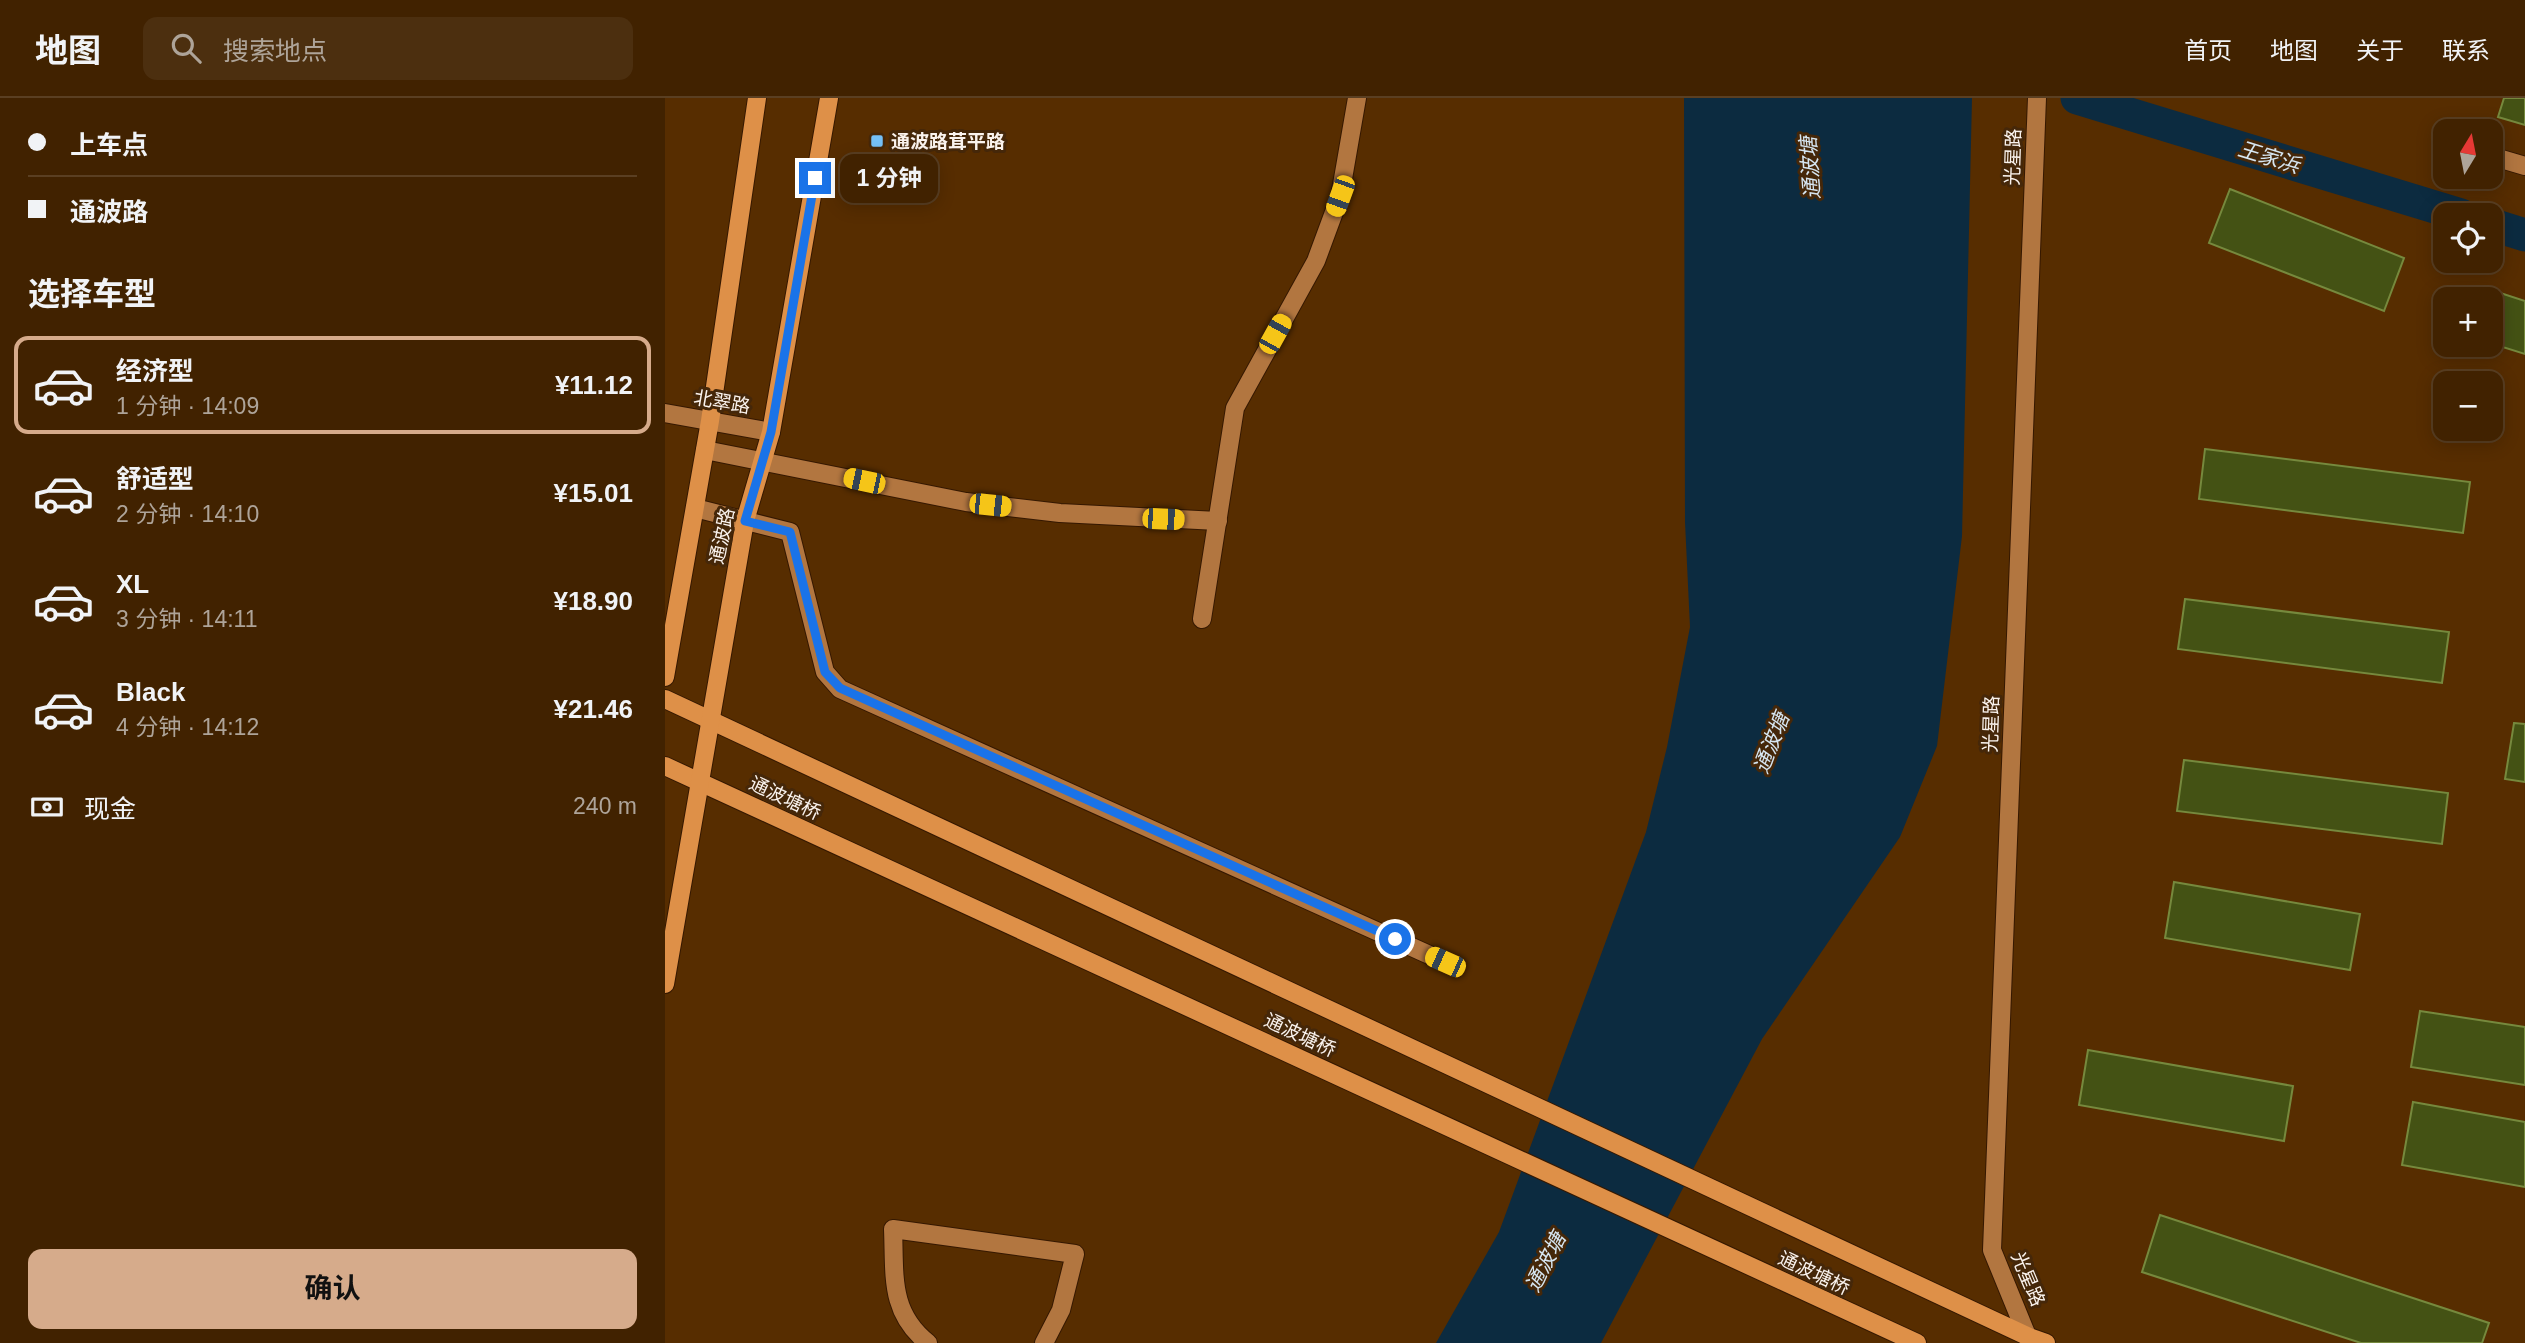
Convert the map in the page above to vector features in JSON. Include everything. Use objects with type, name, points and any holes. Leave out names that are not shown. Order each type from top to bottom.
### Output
[{"type":"main road","name":"通波路","points":[[665,677],[710,421],[757,98]]},
{"type":"main road","name":"通波路","points":[[665,984],[745,521],[771,432],[829,98]]},
{"type":"main road","points":[[665,699],[2035,1341]]},
{"type":"main road","name":"通波塘桥","points":[[665,766],[1917,1343]]},
{"type":"street","points":[[1202,619],[1235,408],[1316,261],[1340,196],[1357,98]]},
{"type":"street","name":"光星路","points":[[2035,1341],[1992,1250],[2036,102]]},
{"type":"street","points":[[2503,160],[2525,166]]},
{"type":"street","name":"北翠路","points":[[665,413],[771,432]]},
{"type":"street","points":[[705,450],[967,502],[1060,513],[1218,521]]},
{"type":"street","points":[[695,508],[790,532],[825,672],[840,688],[1445,962]]},
{"type":"street","points":[[928,1343],[912,1330],[897,1301],[893,1229],[1075,1254],[1061,1310],[1044,1343]]},
{"type":"water","name":"通波塘","points":[[1684,98],[1972,98],[1962,536],[1937,746],[1900,837],[1762,1039],[1601,1343],[1436,1343],[1499,1232],[1646,832],[1667,747],[1690,627],[1685,522]]},
{"type":"building","points":[[2504,98],[2525,98],[2525,125],[2498,117]]},
{"type":"building","points":[[2230,189],[2404,258],[2384,311],[2209,243]]},
{"type":"building","points":[[2503,294],[2525,301],[2525,354],[2503,347]]},
{"type":"building","points":[[2205,449],[2470,482],[2463,533],[2199,499]]},
{"type":"building","points":[[2185,599],[2449,632],[2442,683],[2178,649]]},
{"type":"building","points":[[2514,723],[2525,724],[2525,782],[2505,779]]},
{"type":"building","points":[[2184,760],[2448,793],[2442,844],[2177,811]]},
{"type":"building","points":[[2174,882],[2360,914],[2350,970],[2165,938]]},
{"type":"building","points":[[2420,1011],[2525,1027],[2525,1085],[2411,1067]]},
{"type":"building","points":[[2088,1050],[2293,1086],[2284,1141],[2079,1105]]},
{"type":"building","points":[[2413,1102],[2525,1122],[2525,1187],[2402,1165]]},
{"type":"building","points":[[2160,1215],[2489,1323],[2482,1343],[2361,1343],[2142,1272]]},
{"type":"waterway","name":"王家浜","points":[[2077,98],[2433,206]]},
{"type":"waterway","name":"王家浜","points":[[2503,228],[2525,235]]},
{"type":"place","name":"通波路茸平路","points":[[877,141]]},
{"type":"route","points":[[815,178],[771,432],[745,521],[790,532],[825,672],[840,688],[1395,939]]}]
